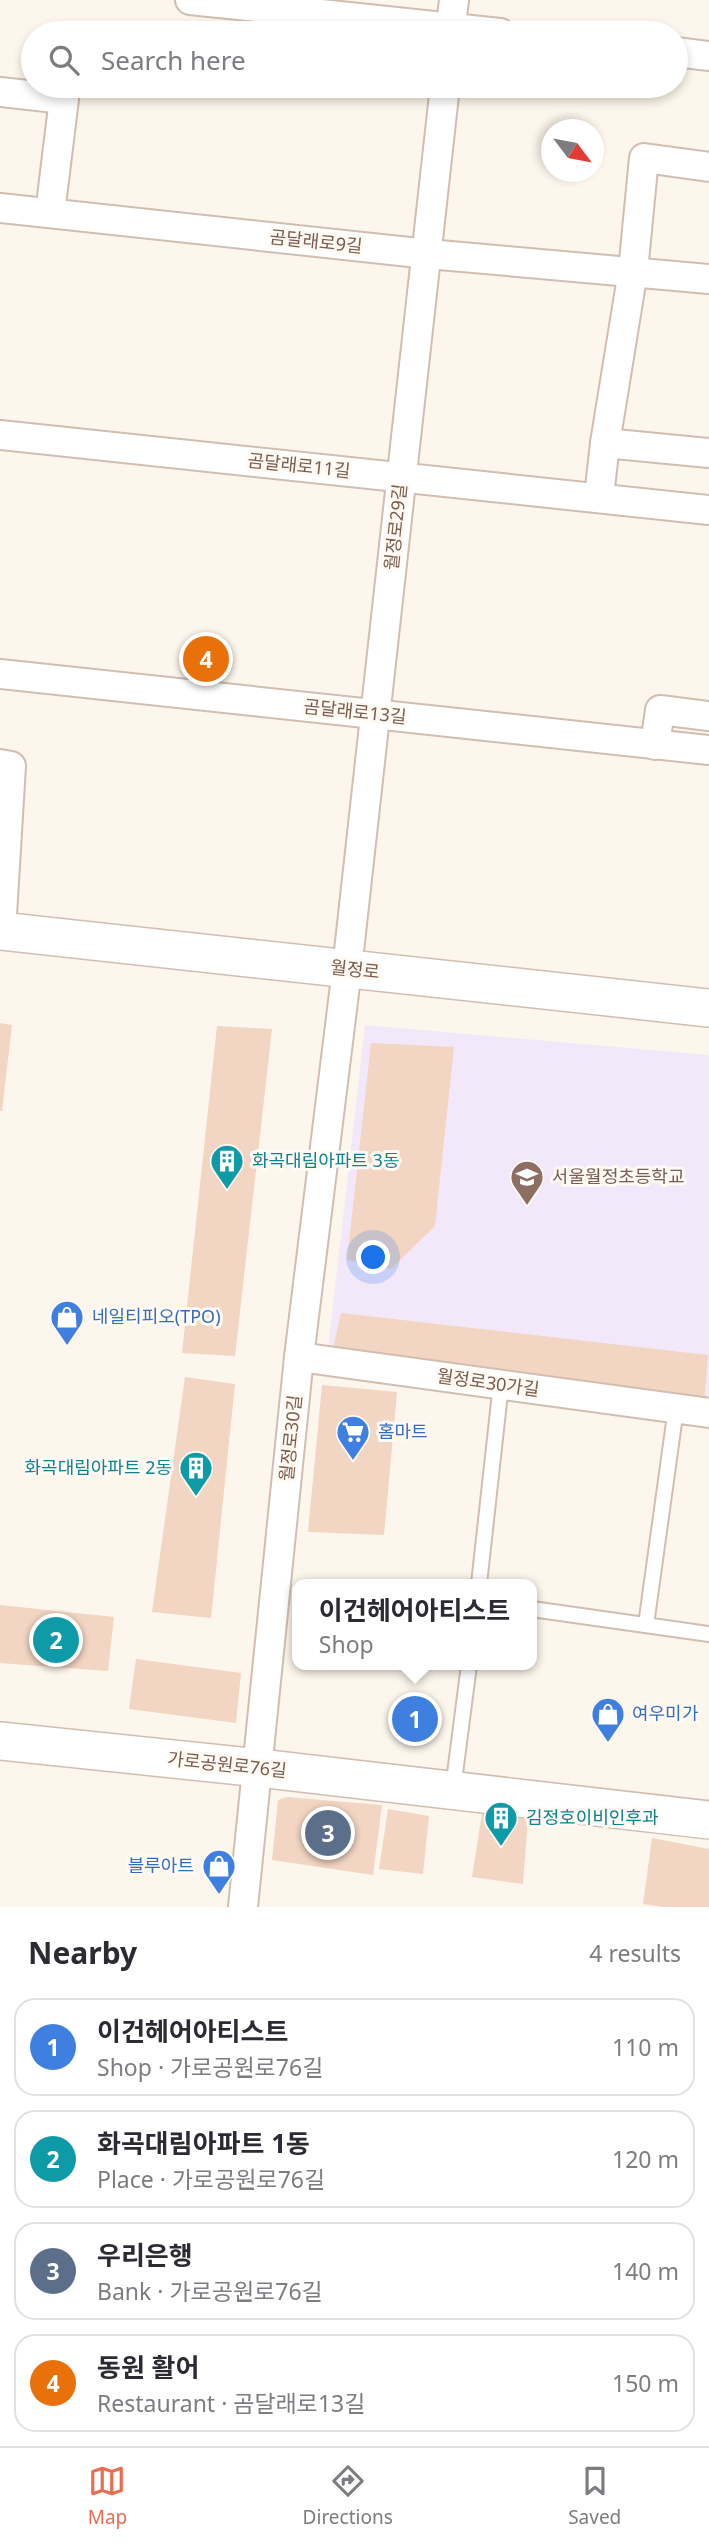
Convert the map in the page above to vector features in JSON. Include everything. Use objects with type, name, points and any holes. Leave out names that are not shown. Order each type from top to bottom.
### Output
[{"type":"street","points":[[190,0],[367,21]]},
{"type":"street","points":[[452,21],[454,0]]},
{"type":"street","points":[[688,53],[709,56]]},
{"type":"street","points":[[0,92],[21,94]]},
{"type":"street","points":[[50,214],[64,99],[55,98]]},
{"type":"street","name":"월정로29길","points":[[347,969],[444,98]]},
{"type":"street","points":[[599,497],[605,443],[633,271],[644,158],[709,167]]},
{"type":"street","name":"곰달래로9길","points":[[0,208],[426,254],[709,279]]},
{"type":"street","name":"곰달래로11길","points":[[0,435],[709,510]]},
{"type":"street","points":[[605,443],[709,453]]},
{"type":"street","name":"곰달래로13길","points":[[0,674],[709,750]]},
{"type":"street","points":[[655,745],[660,710],[709,716]]},
{"type":"street","name":"월정로","points":[[5,765],[0,931],[709,1008]]},
{"type":"street","name":"월정로30길","points":[[243,1907],[299,1357],[347,969]]},
{"type":"street","name":"월정로30가길","points":[[299,1357],[709,1413]]},
{"type":"street","name":"가로공원로76길","points":[[0,1741],[709,1820]]},
{"type":"lane","points":[[480,1579],[501,1384]]},
{"type":"lane","points":[[646,1625],[676,1408]]},
{"type":"lane","points":[[537,1610],[709,1634]]},
{"type":"lane","points":[[453,1791],[468,1670]]},
{"type":"shaded area","name":"서울월정초등학교","points":[[365,1025],[709,1055],[709,1399],[327,1358]]},
{"type":"building","points":[[0,1023],[12,1025],[2,1111],[0,1111]]},
{"type":"building","name":"화곡대림아파트 3동","points":[[217,1026],[272,1029],[235,1356],[182,1353]]},
{"type":"building","points":[[371,1043],[454,1047],[435,1226],[391,1269],[347,1260]]},
{"type":"building","points":[[341,1313],[708,1355],[704,1407],[331,1358]]},
{"type":"building","name":"화곡대림아파트 2동","points":[[185,1377],[235,1384],[211,1618],[152,1612]]},
{"type":"building","name":"홈마트","points":[[322,1385],[397,1392],[384,1535],[308,1532]]},
{"type":"building","points":[[0,1605],[114,1617],[108,1671],[0,1663]]},
{"type":"building","points":[[136,1659],[241,1673],[236,1723],[129,1709]]},
{"type":"building","points":[[287,1797],[382,1805],[373,1875],[272,1860],[278,1800]]},
{"type":"building","points":[[388,1809],[429,1816],[423,1874],[379,1869]]},
{"type":"building","name":"김정호이비인후과","points":[[482,1813],[528,1819],[523,1884],[472,1877]]},
{"type":"building","points":[[652,1838],[709,1849],[709,1907],[643,1904]]},
{"type":"place","name":"동원 활어","points":[[206,659]]},
{"type":"place","name":"화곡대림아파트 3동","points":[[227,1191]]},
{"type":"place","name":"서울월정초등학교","points":[[527,1207]]},
{"type":"place","name":"네일티피오(TPO)","points":[[67,1347]]},
{"type":"place","name":"홈마트","points":[[353,1462]]},
{"type":"place","name":"화곡대림아파트 2동","points":[[196,1498]]},
{"type":"place","name":"화곡대림아파트 1동","points":[[56,1640]]},
{"type":"place","name":"이건헤어아티스트","points":[[415,1719]]},
{"type":"place","name":"여우미가","points":[[608,1744]]},
{"type":"place","name":"우리은행","points":[[328,1833]]},
{"type":"place","name":"김정호이비인후과","points":[[501,1848]]},
{"type":"place","name":"블루아트","points":[[219,1896]]}]
